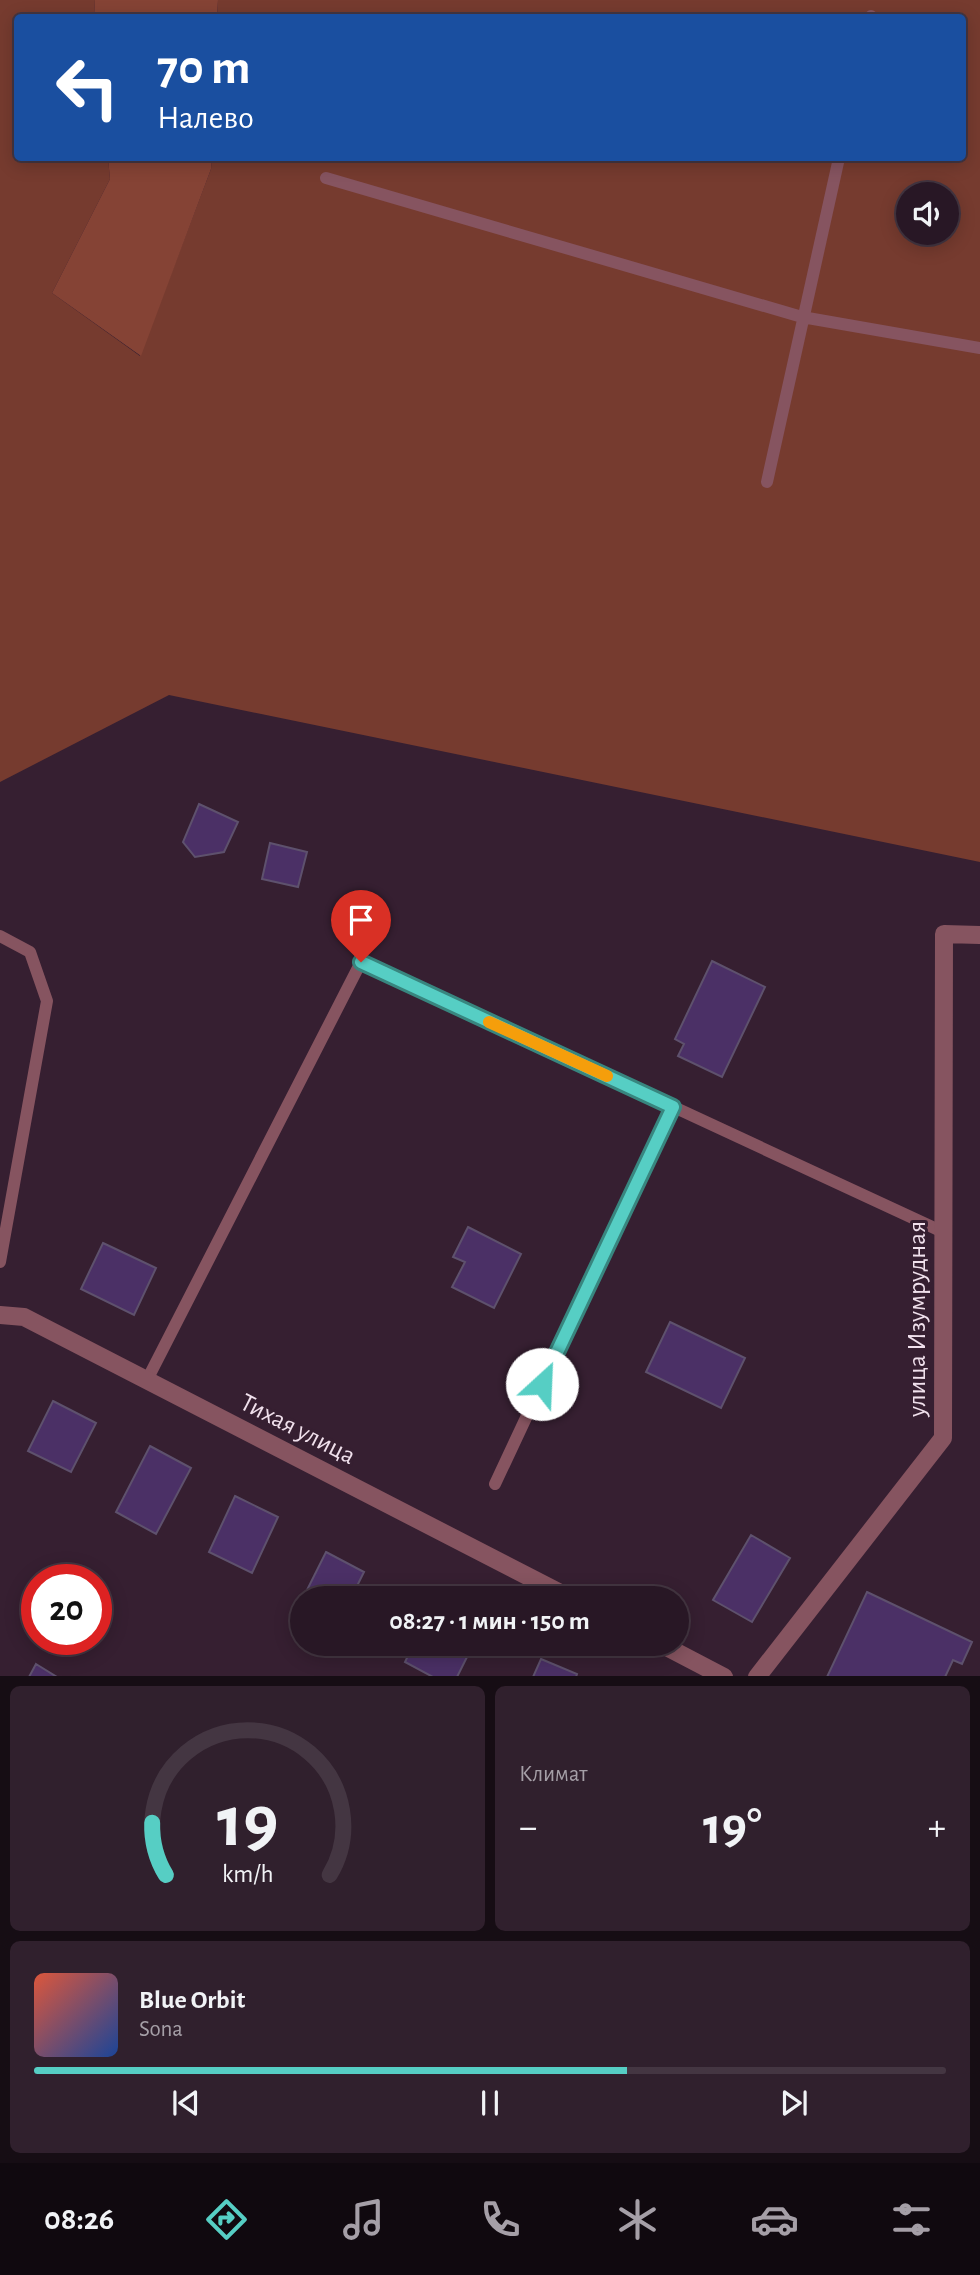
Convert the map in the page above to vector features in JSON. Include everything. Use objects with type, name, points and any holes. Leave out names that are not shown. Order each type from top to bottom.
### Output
[{"type":"street","name":"улица Изумрудная","points":[[757,1676],[943,1438],[944,934],[980,935]]},
{"type":"street","name":"Тихая улица","points":[[0,1315],[24,1317],[547,1586]]},
{"type":"street","points":[[685,1656],[724,1676]]},
{"type":"lane","points":[[767,482],[838,161]]},
{"type":"lane","points":[[326,178],[802,317],[980,348]]},
{"type":"lane","points":[[0,936],[30,952],[47,1001],[0,1262]]},
{"type":"lane","points":[[147,1380],[361,962],[943,1232]]},
{"type":"lane","points":[[495,1485],[673,1107]]},
{"type":"shaded area","points":[[0,0],[95,0],[94,14],[14,14],[14,161],[108,161],[110,179],[52,293],[140,356],[212,161],[966,161],[966,14],[217,14],[218,0],[980,0],[980,862],[169,695],[0,782]]},
{"type":"shaded area","points":[[95,0],[218,0],[217,14],[94,14]]},
{"type":"shaded area","points":[[108,161],[212,161],[141,356],[52,293],[110,179]]},
{"type":"building","points":[[199,804],[238,822],[224,852],[195,857],[183,842]]},
{"type":"building","points":[[270,843],[307,852],[298,887],[262,879]]},
{"type":"building","points":[[712,961],[765,987],[722,1077],[678,1056],[684,1044],[675,1039]]},
{"type":"building","points":[[468,1227],[521,1254],[494,1308],[452,1287],[465,1262],[453,1257]]},
{"type":"building","points":[[103,1243],[156,1268],[134,1315],[81,1289]]},
{"type":"building","points":[[670,1322],[745,1358],[721,1408],[646,1372]]},
{"type":"building","points":[[53,1401],[96,1423],[71,1472],[28,1451]]},
{"type":"building","points":[[150,1446],[191,1468],[156,1534],[116,1512]]},
{"type":"building","points":[[235,1496],[278,1517],[252,1573],[209,1552]]},
{"type":"building","points":[[751,1535],[790,1558],[752,1622],[713,1600]]},
{"type":"building","points":[[326,1552],[364,1572],[357,1586],[309,1586]]},
{"type":"building","points":[[867,1592],[972,1642],[962,1664],[953,1660],[945,1676],[827,1676]]},
{"type":"building","points":[[408,1656],[468,1656],[458,1676],[431,1676],[405,1662]]},
{"type":"building","points":[[541,1659],[577,1674],[576,1676],[533,1676]]},
{"type":"building","points":[[36,1664],[55,1676],[30,1676]]},
{"type":"slow traffic","points":[[489,1022],[607,1076]]},
{"type":"route","points":[[361,962],[673,1107],[542,1384]]}]
